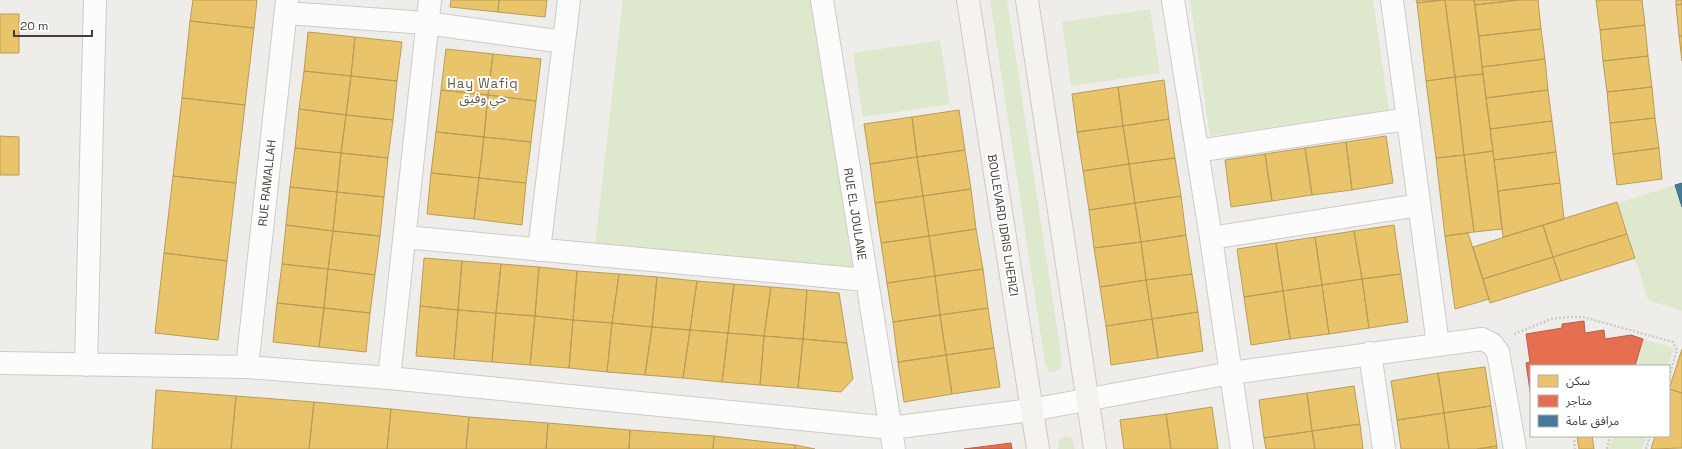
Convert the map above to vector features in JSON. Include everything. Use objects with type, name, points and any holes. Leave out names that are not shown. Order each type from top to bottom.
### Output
[{"type":"main road","name":"BOULEVARD IDRIS LHERIZI","points":[[968,0],[1038,449]]},
{"type":"main road","points":[[1027,0],[1095,449]]},
{"type":"street","points":[[86,365],[95,0]]},
{"type":"street","points":[[389,378],[405,237],[426,23],[430,0]]},
{"type":"street","points":[[540,250],[568,0]]},
{"type":"street","name":"RUE EL JOULANE","points":[[822,0],[891,438],[894,449]]},
{"type":"street","points":[[1173,0],[1198,151],[1242,449]]},
{"type":"street","points":[[1392,0],[1438,345]]},
{"type":"street","points":[[287,7],[426,23],[564,42]]},
{"type":"street","name":"RUE RAMALLAH","points":[[247,367],[287,7]]},
{"type":"street","points":[[1198,151],[1407,119]]},
{"type":"street","points":[[1211,238],[1419,205]]},
{"type":"street","points":[[405,237],[866,280]]},
{"type":"street","points":[[0,363],[247,367],[389,378],[891,438],[1031,410],[1231,373],[1482,339],[1492,344],[1498,352],[1515,449]]},
{"type":"street","points":[[1370,353],[1384,449]]},
{"type":"path","points":[[1492,344],[1551,319],[1583,317],[1673,342],[1677,350],[1670,373]]},
{"type":"path","points":[[1574,437],[1575,449]]},
{"type":"path","points":[[1607,449],[1610,437]]},
{"type":"path","points":[[1646,449],[1650,437]]},
{"type":"green space","points":[[623,0],[813,0],[852,267],[595,244]]},
{"type":"green space","points":[[990,0],[1007,0],[1062,361],[1060,369],[1055,372],[1048,371],[1045,363]]},
{"type":"green space","points":[[1190,0],[1373,0],[1389,110],[1210,136]]},
{"type":"green space","points":[[1150,9],[1160,73],[1071,86],[1062,22]]},
{"type":"green space","points":[[940,40],[950,104],[863,117],[853,53]]},
{"type":"green space","points":[[1675,185],[1682,207],[1682,311],[1648,300],[1618,203]]},
{"type":"green space","points":[[1643,339],[1674,348],[1668,365],[1635,365]]},
{"type":"green space","points":[[1065,436],[1072,438],[1075,449],[1058,449],[1059,440]]},
{"type":"green space","points":[[1613,437],[1646,437],[1642,449],[1609,449]]},
{"type":"building: سكن","points":[[193,0],[257,0],[254,28],[190,21]]},
{"type":"building: سكن","points":[[451,0],[499,0],[498,12],[450,7]]},
{"type":"building: سكن","points":[[499,0],[547,0],[545,17],[498,12]]},
{"type":"building: سكن","points":[[1416,0],[1441,0],[1417,3]]},
{"type":"building: سكن","points":[[1445,0],[1474,0],[1483,74],[1455,77]]},
{"type":"building: سكن","points":[[1445,0],[1455,77],[1426,81],[1417,3]]},
{"type":"building: سكن","points":[[1474,0],[1518,0],[1475,5]]},
{"type":"building: سكن","points":[[1518,0],[1538,0],[1541,29],[1479,36],[1475,5]]},
{"type":"building: سكن","points":[[1596,0],[1642,0],[1645,25],[1600,30]]},
{"type":"building: سكن","points":[[1676,0],[1682,0],[1682,4],[1676,5]]},
{"type":"building: سكن","points":[[1682,4],[1682,36],[1679,36],[1676,5]]},
{"type":"building: سكن","points":[[0,14],[19,14],[19,53],[0,53]]},
{"type":"building: سكن","points":[[190,21],[254,28],[245,105],[182,98]]},
{"type":"building: سكن","points":[[1645,25],[1648,56],[1603,61],[1600,30]]},
{"type":"building: سكن","points":[[1541,29],[1545,59],[1482,67],[1479,36]]},
{"type":"building: سكن","points":[[308,32],[355,37],[351,76],[304,71]]},
{"type":"building: سكن","points":[[1679,36],[1682,36],[1682,61]]},
{"type":"building: سكن","points":[[355,37],[402,42],[397,81],[351,76]]},
{"type":"building: سكن","points":[[446,49],[493,54],[488,95],[441,90]]},
{"type":"building: سكن","points":[[493,54],[541,59],[536,101],[488,95]]},
{"type":"building: سكن","points":[[1648,56],[1652,87],[1607,92],[1603,61]]},
{"type":"building: سكن","points":[[1545,59],[1548,90],[1486,98],[1482,67]]},
{"type":"building: سكن","points":[[304,71],[351,76],[346,115],[299,109]]},
{"type":"building: سكن","points":[[1483,74],[1493,151],[1464,155],[1455,77]]},
{"type":"building: سكن","points":[[351,76],[397,81],[393,120],[346,115]]},
{"type":"building: سكن","points":[[1455,77],[1464,155],[1436,158],[1426,81]]},
{"type":"building: سكن","points":[[1164,80],[1169,119],[1123,126],[1118,87]]},
{"type":"building: سكن","points":[[1118,87],[1123,126],[1077,132],[1072,94]]},
{"type":"building: سكن","points":[[1652,87],[1655,118],[1610,123],[1607,92]]},
{"type":"building: سكن","points":[[441,90],[488,95],[484,137],[436,132]]},
{"type":"building: سكن","points":[[1548,90],[1552,121],[1490,129],[1486,98]]},
{"type":"building: سكن","points":[[488,95],[536,101],[531,142],[484,137]]},
{"type":"building: سكن","points":[[182,98],[245,105],[236,183],[173,176]]},
{"type":"building: سكن","points":[[299,109],[346,115],[341,153],[295,148]]},
{"type":"building: سكن","points":[[959,110],[965,150],[917,157],[912,117]]},
{"type":"building: سكن","points":[[346,115],[393,120],[388,158],[341,153]]},
{"type":"building: سكن","points":[[912,117],[917,157],[870,164],[864,124]]},
{"type":"building: سكن","points":[[1655,118],[1659,148],[1613,154],[1610,123]]},
{"type":"building: سكن","points":[[1169,119],[1175,158],[1129,164],[1123,126]]},
{"type":"building: سكن","points":[[1552,121],[1556,152],[1494,160],[1490,129]]},
{"type":"building: سكن","points":[[1123,126],[1129,164],[1083,171],[1077,132]]},
{"type":"building: سكن","points":[[436,132],[484,137],[479,178],[431,173]]},
{"type":"building: سكن","points":[[0,136],[19,137],[19,175],[0,175]]},
{"type":"building: سكن","points":[[1386,136],[1393,183],[1352,190],[1346,142]]},
{"type":"building: سكن","points":[[484,137],[531,142],[526,183],[479,178]]},
{"type":"building: سكن","points":[[1346,142],[1352,190],[1312,195],[1305,148]]},
{"type":"building: سكن","points":[[295,148],[341,153],[337,192],[290,187]]},
{"type":"building: سكن","points":[[1305,148],[1312,195],[1272,201],[1265,154]]},
{"type":"building: سكن","points":[[1659,148],[1662,179],[1617,185],[1613,154]]},
{"type":"building: سكن","points":[[965,150],[971,189],[923,196],[917,157]]},
{"type":"building: سكن","points":[[1493,151],[1502,229],[1474,232],[1464,155]]},
{"type":"building: سكن","points":[[1556,152],[1560,183],[1498,191],[1494,160]]},
{"type":"building: سكن","points":[[341,153],[388,158],[384,197],[337,192]]},
{"type":"building: سكن","points":[[1265,154],[1272,201],[1231,207],[1225,160]]},
{"type":"building: سكن","points":[[1464,155],[1474,232],[1445,236],[1436,158]]},
{"type":"building: سكن","points":[[917,157],[923,196],[875,203],[870,164]]},
{"type":"building: سكن","points":[[1175,158],[1181,196],[1135,203],[1129,164]]},
{"type":"building: سكن","points":[[1129,164],[1135,203],[1089,210],[1083,171]]},
{"type":"building: سكن","points":[[431,173],[479,178],[474,219],[427,214]]},
{"type":"building: سكن","points":[[173,176],[236,183],[227,261],[164,253]]},
{"type":"building: سكن","points":[[479,178],[526,183],[522,225],[474,219]]},
{"type":"building: سكن","points":[[1560,183],[1564,219],[1503,237],[1498,191]]},
{"type":"building: سكن","points":[[290,187],[337,192],[333,231],[286,225]]},
{"type":"building: سكن","points":[[971,189],[976,229],[929,236],[923,196]]},
{"type":"building: سكن","points":[[337,192],[384,197],[380,236],[333,231]]},
{"type":"building: سكن","points":[[923,196],[929,236],[881,243],[875,203]]},
{"type":"building: سكن","points":[[1181,196],[1186,235],[1141,242],[1135,203]]},
{"type":"building: سكن","points":[[1617,202],[1627,234],[1553,257],[1543,225]]},
{"type":"building: سكن","points":[[1135,203],[1141,242],[1094,248],[1089,210]]},
{"type":"building: سكن","points":[[286,225],[333,231],[328,269],[282,264]]},
{"type":"building: سكن","points":[[1394,225],[1401,274],[1362,279],[1354,231]]},
{"type":"building: سكن","points":[[1543,225],[1553,257],[1483,279],[1473,247]]},
{"type":"building: سكن","points":[[976,229],[983,269],[935,276],[929,236]]},
{"type":"building: سكن","points":[[333,231],[380,236],[375,275],[328,269]]},
{"type":"building: سكن","points":[[1354,231],[1362,279],[1322,285],[1315,237]]},
{"type":"building: سكن","points":[[1468,233],[1489,299],[1455,309],[1445,236]]},
{"type":"building: سكن","points":[[1627,234],[1635,258],[1561,281],[1553,257]]},
{"type":"building: سكن","points":[[1186,235],[1192,274],[1146,280],[1141,242]]},
{"type":"building: سكن","points":[[929,236],[935,276],[887,283],[881,243]]},
{"type":"building: سكن","points":[[1315,237],[1322,285],[1283,291],[1276,243]]},
{"type":"building: سكن","points":[[1141,242],[1146,280],[1100,287],[1094,248]]},
{"type":"building: سكن","points":[[1276,243],[1283,291],[1244,297],[1237,249]]},
{"type":"building: سكن","points":[[164,253],[227,261],[218,340],[155,333]]},
{"type":"building: سكن","points":[[1553,257],[1561,281],[1490,303],[1483,279]]},
{"type":"building: سكن","points":[[424,258],[462,261],[458,310],[420,306]]},
{"type":"building: سكن","points":[[462,261],[501,264],[496,313],[458,310]]},
{"type":"building: سكن","points":[[282,264],[328,269],[324,308],[277,303]]},
{"type":"building: سكن","points":[[501,264],[539,267],[535,316],[496,313]]},
{"type":"building: سكن","points":[[539,267],[577,271],[573,320],[535,316]]},
{"type":"building: سكن","points":[[328,269],[375,275],[370,313],[324,308]]},
{"type":"building: سكن","points":[[983,269],[988,308],[940,315],[935,276]]},
{"type":"building: سكن","points":[[577,271],[619,274],[612,323],[573,320]]},
{"type":"building: سكن","points":[[619,274],[657,277],[652,327],[612,323]]},
{"type":"building: سكن","points":[[1192,274],[1198,312],[1152,319],[1146,280]]},
{"type":"building: سكن","points":[[1401,274],[1408,322],[1369,328],[1362,279]]},
{"type":"building: سكن","points":[[935,276],[940,315],[893,322],[887,283]]},
{"type":"building: سكن","points":[[657,277],[697,281],[690,330],[652,327]]},
{"type":"building: سكن","points":[[1362,279],[1369,328],[1329,334],[1322,285]]},
{"type":"building: سكن","points":[[1146,280],[1152,319],[1106,326],[1100,287]]},
{"type":"building: سكن","points":[[697,281],[734,284],[728,333],[690,330]]},
{"type":"building: سكن","points":[[734,284],[771,287],[764,336],[728,333]]},
{"type":"building: سكن","points":[[1322,285],[1329,334],[1290,339],[1283,291]]},
{"type":"building: سكن","points":[[771,287],[807,290],[803,339],[764,336]]},
{"type":"building: سكن","points":[[807,290],[839,293],[847,343],[803,339]]},
{"type":"building: سكن","points":[[1283,291],[1290,339],[1251,345],[1244,297]]},
{"type":"building: سكن","points":[[277,303],[324,308],[319,347],[273,342]]},
{"type":"building: سكن","points":[[420,306],[458,310],[454,359],[416,356]]},
{"type":"building: سكن","points":[[324,308],[370,313],[366,352],[319,347]]},
{"type":"building: سكن","points":[[988,308],[994,348],[946,355],[940,315]]},
{"type":"building: سكن","points":[[458,310],[496,313],[492,362],[454,359]]},
{"type":"building: سكن","points":[[1198,312],[1203,351],[1158,358],[1152,319]]},
{"type":"building: سكن","points":[[496,313],[535,316],[530,365],[492,362]]},
{"type":"building: سكن","points":[[940,315],[946,355],[898,362],[893,322]]},
{"type":"building: سكن","points":[[535,316],[573,320],[569,368],[530,365]]},
{"type":"building: سكن","points":[[1152,319],[1158,358],[1111,365],[1106,326]]},
{"type":"building: سكن","points":[[573,320],[612,323],[607,372],[569,368]]},
{"type":"building: سكن","points":[[612,323],[652,327],[645,375],[607,372]]},
{"type":"building: سكن","points":[[652,327],[690,330],[683,378],[645,375]]},
{"type":"building: سكن","points":[[690,330],[728,333],[722,382],[683,378]]},
{"type":"building: سكن","points":[[728,333],[764,336],[760,385],[722,382]]},
{"type":"building: سكن","points":[[764,336],[803,339],[798,388],[760,385]]},
{"type":"building: سكن","points":[[803,339],[847,343],[853,379],[841,392],[798,388]]},
{"type":"building: سكن","points":[[994,348],[1000,387],[952,394],[946,355]]},
{"type":"building: سكن","points":[[1682,349],[1682,393],[1670,389]]},
{"type":"building: سكن","points":[[946,355],[952,394],[904,402],[898,362]]},
{"type":"building: سكن","points":[[1485,367],[1491,406],[1444,413],[1438,373]]},
{"type":"building: سكن","points":[[1438,373],[1444,413],[1397,420],[1391,381]]},
{"type":"building: سكن","points":[[1354,386],[1360,424],[1312,431],[1307,393]]},
{"type":"building: سكن","points":[[1670,389],[1682,393],[1682,448],[1651,449],[1655,437],[1670,437]]},
{"type":"building: سكن","points":[[156,390],[236,396],[231,449],[152,449]]},
{"type":"building: سكن","points":[[1307,393],[1312,431],[1264,438],[1259,400]]},
{"type":"building: سكن","points":[[236,396],[314,402],[309,449],[231,449]]},
{"type":"building: سكن","points":[[314,402],[391,409],[387,449],[309,449]]},
{"type":"building: سكن","points":[[1491,406],[1497,446],[1477,449],[1449,449],[1444,413]]},
{"type":"building: سكن","points":[[1212,407],[1218,449],[1171,449],[1166,414]]},
{"type":"building: سكن","points":[[391,409],[469,417],[466,449],[387,449]]},
{"type":"building: سكن","points":[[1444,413],[1449,449],[1401,449],[1397,420]]},
{"type":"building: سكن","points":[[1166,414],[1171,449],[1124,449],[1120,420]]},
{"type":"building: سكن","points":[[469,417],[548,423],[546,449],[466,449]]},
{"type":"building: سكن","points":[[548,423],[630,430],[629,449],[546,449]]},
{"type":"building: سكن","points":[[1360,424],[1363,449],[1315,449],[1312,431]]},
{"type":"building: سكن","points":[[630,430],[714,436],[713,449],[629,449]]},
{"type":"building: سكن","points":[[1312,431],[1315,449],[1266,449],[1264,438]]},
{"type":"building: سكن","points":[[714,436],[795,445],[795,449],[713,449]]},
{"type":"building: سكن","points":[[1577,437],[1592,437],[1594,449],[1579,449]]},
{"type":"building: سكن","points":[[795,445],[815,449],[795,449]]},
{"type":"building: سكن","points":[[1497,446],[1497,449],[1477,449]]},
{"type":"building: متاجر","points":[[1584,321],[1585,333],[1604,330],[1605,339],[1631,335],[1643,339],[1635,365],[1530,365],[1530,391],[1526,363],[1530,362],[1526,334],[1562,328],[1562,324]]},
{"type":"building: متاجر","points":[[1011,443],[1012,449],[964,449]]},
{"type":"building: مرافق عامة","points":[[1682,183],[1682,207],[1675,185]]},
{"type":"district","name":"Hay Wafiq حي وفيق","points":[[483,90]]}]
